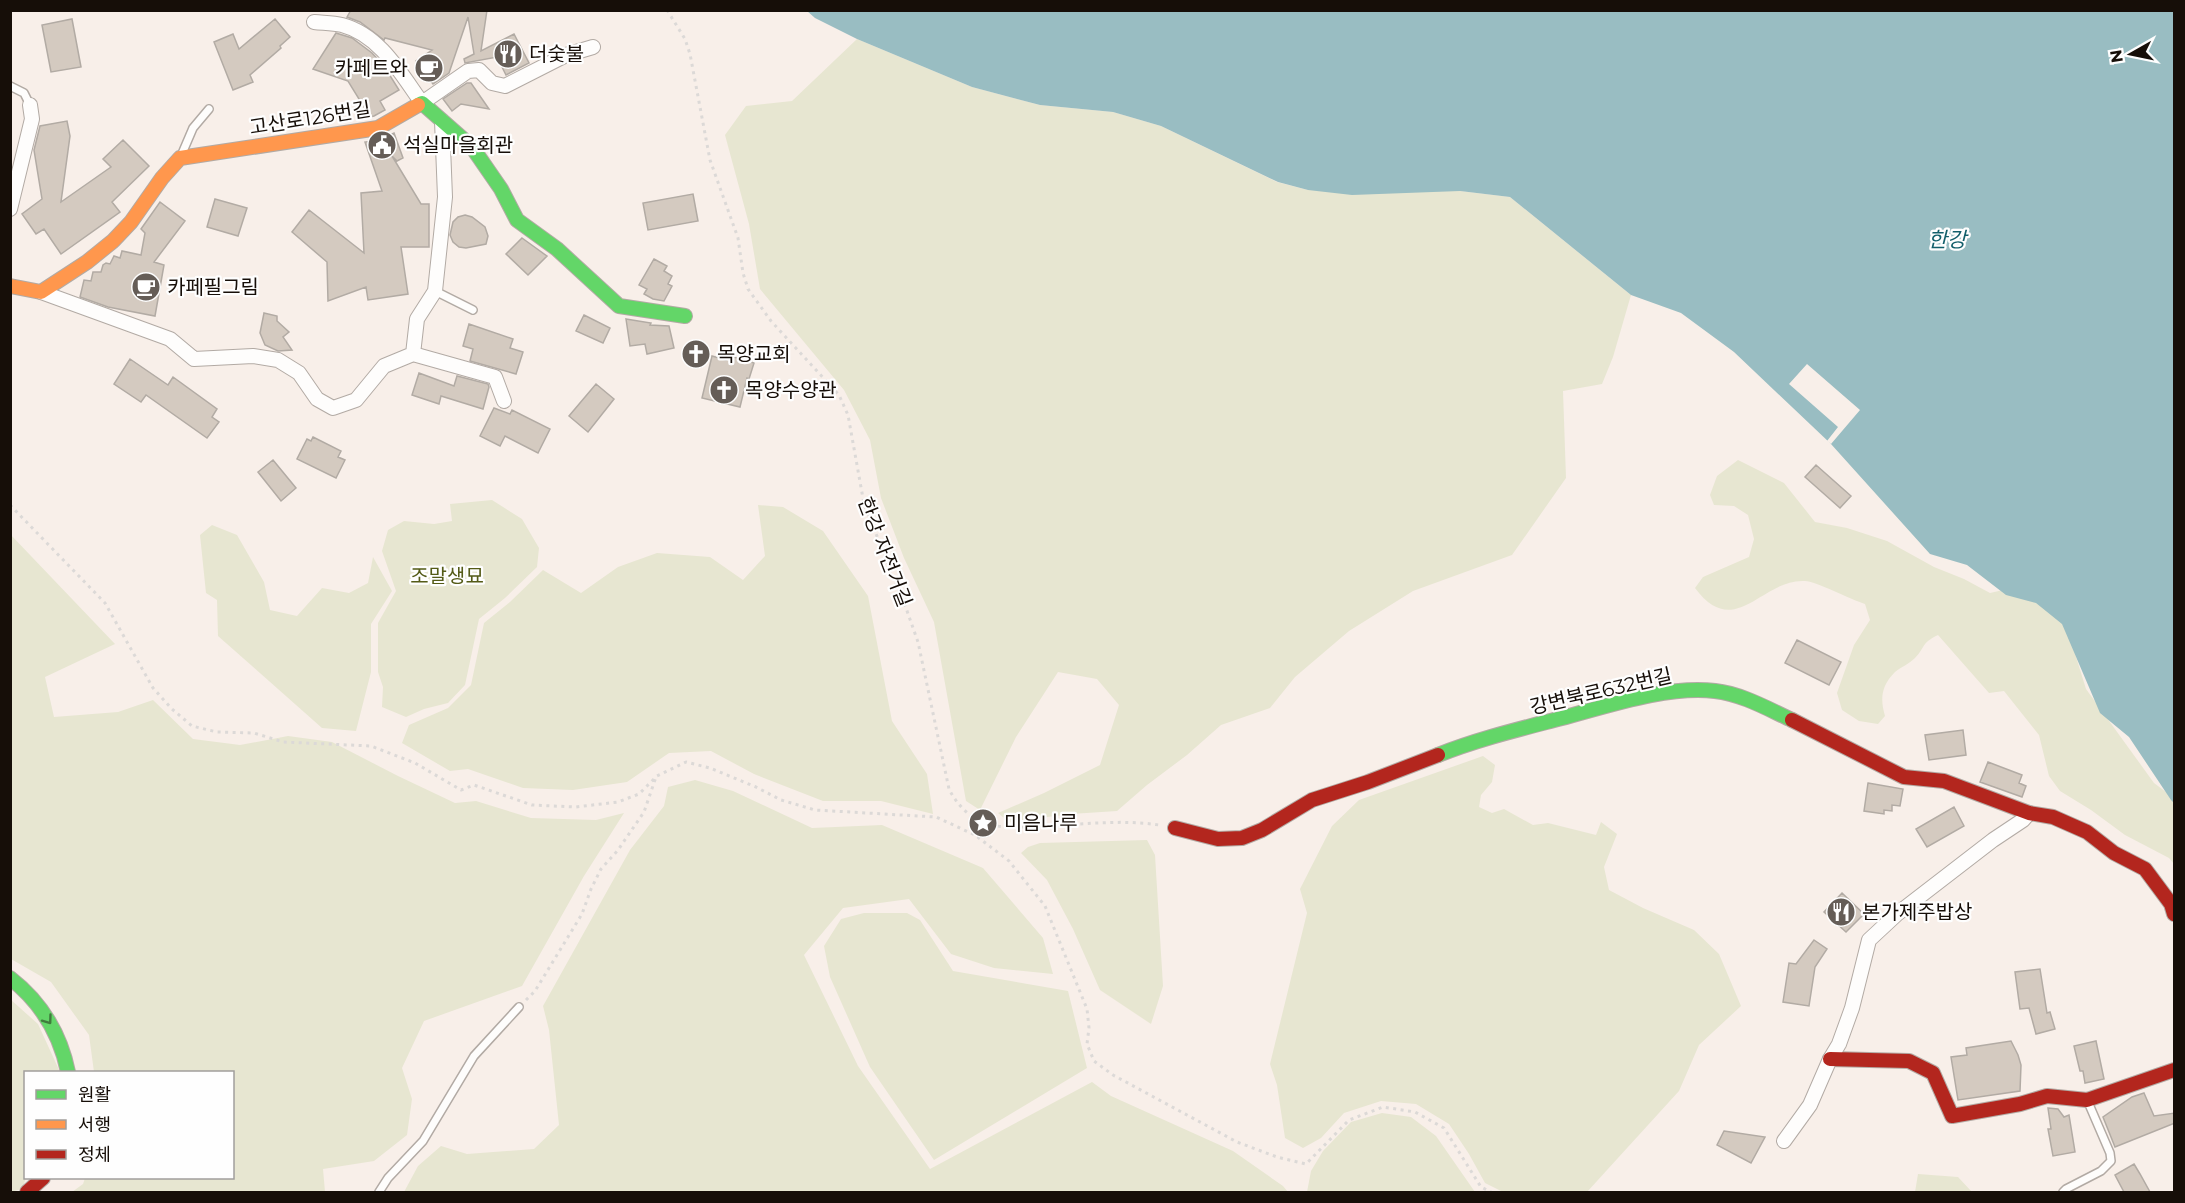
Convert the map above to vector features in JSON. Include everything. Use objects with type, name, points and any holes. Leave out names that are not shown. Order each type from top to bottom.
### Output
[{"type":"main road","points":[[422,103],[472,147],[501,189],[517,220],[557,249],[619,306],[686,316]]},
{"type":"main road","name":"고산로126번길","points":[[180,158],[378,128],[422,103]]},
{"type":"main road","points":[[10,286],[41,292],[114,240],[166,172],[180,158]]},
{"type":"main road","name":"강변북로632번길","points":[[1175,828],[1218,839],[1242,838],[1262,830],[1312,800],[1368,782],[1466,744],[1629,700],[1684,691],[1725,692],[1758,704],[1904,777],[1944,781],[2029,813],[2053,817],[2087,832],[2114,853],[2145,869],[2172,904],[2175,914]]},
{"type":"main road","points":[[10,978],[34,1001],[54,1029],[65,1054],[68,1071]]},
{"type":"main road","points":[[1830,1059],[1909,1061],[1933,1073],[1953,1116],[2020,1104],[2047,1096],[2087,1100],[2175,1070]]},
{"type":"main road","points":[[27,1192],[42,1179]]},
{"type":"street","points":[[314,22],[343,26],[372,40],[390,59],[422,103],[468,71],[479,70],[492,83],[505,86],[566,55],[593,47]]},
{"type":"street","points":[[10,209],[32,119],[30,105]]},
{"type":"street","points":[[413,354],[417,319],[435,291],[445,197],[442,121]]},
{"type":"street","points":[[41,292],[170,339],[194,359],[253,356],[278,360],[299,373],[317,399],[333,408],[356,400],[384,366],[413,354],[495,377],[504,401]]},
{"type":"street","points":[[1784,1141],[1810,1106],[1839,1044],[1852,1008],[1869,940],[1897,914],[1993,840],[2023,820],[2029,813]]},
{"type":"lane","points":[[10,86],[24,93],[30,105]]},
{"type":"lane","points":[[180,158],[193,128],[209,109]]},
{"type":"lane","points":[[435,291],[473,310]]},
{"type":"lane","points":[[379,1192],[388,1178],[423,1141],[474,1056],[519,1006]]},
{"type":"lane","points":[[2063,1192],[2100,1171],[2111,1161],[2110,1153],[2087,1100]]},
{"type":"path","name":"한강 자전거길","points":[[667,10],[685,39],[690,54],[710,160],[738,238],[743,273],[748,289],[771,321],[839,396],[844,405],[864,504],[918,642],[949,789],[954,799],[983,823]]},
{"type":"path","points":[[10,505],[105,603],[153,688],[192,726],[217,732],[254,733],[283,742],[371,746],[415,763],[461,790],[474,785],[532,805],[576,807],[618,802],[639,794],[657,776],[686,762],[710,768],[781,800],[815,810],[936,817],[975,835],[1009,861],[1045,906],[1087,1009],[1089,1029],[1087,1044],[1094,1061],[1113,1075],[1237,1142],[1276,1157],[1306,1164],[1349,1120],[1383,1107],[1415,1112],[1444,1128],[1481,1187],[1491,1192]]},
{"type":"path","points":[[519,1006],[535,991],[582,914],[591,889],[602,869],[644,812],[657,776]]},
{"type":"path","points":[[975,835],[983,823],[1009,827],[1134,822],[1175,828]]},
{"type":"green space","points":[[857,39],[972,87],[1040,105],[1113,112],[1161,126],[1277,182],[1308,190],[1460,191],[1510,197],[1631,295],[1613,357],[1602,384],[1563,391],[1566,478],[1512,555],[1413,591],[1349,631],[1295,677],[1270,708],[1221,725],[1117,811],[1009,822],[998,813],[1100,765],[1119,705],[1097,679],[1058,672],[1016,737],[980,810],[966,801],[934,622],[904,558],[881,498],[870,440],[844,390],[760,289],[749,224],[725,135],[746,106],[792,101]]},
{"type":"green space","points":[[1738,460],[1784,483],[1815,522],[1847,528],[1887,541],[1934,567],[1990,593],[2025,585],[2064,618],[2086,689],[2154,783],[2174,798],[2174,864],[2169,858],[2125,835],[2060,791],[2049,776],[2039,735],[2004,691],[1989,693],[1938,635],[1928,641],[1915,658],[1895,672],[1887,682],[1882,698],[1885,716],[1878,724],[1859,721],[1842,710],[1837,693],[1854,645],[1870,620],[1865,604],[1805,581],[1775,588],[1736,609],[1723,609],[1709,603],[1695,588],[1703,577],[1749,557],[1754,539],[1748,515],[1734,506],[1714,505],[1710,495],[1717,476]]},
{"type":"green space","name":"조말생묘","points":[[492,500],[522,519],[539,548],[537,567],[479,619],[465,685],[448,703],[424,709],[406,717],[382,707],[383,687],[378,672],[378,623],[396,591],[382,551],[388,530],[404,521],[434,524],[452,521],[450,504]]},
{"type":"green space","points":[[758,505],[783,507],[823,531],[868,596],[892,721],[927,774],[933,814],[881,801],[823,801],[754,774],[711,751],[669,753],[627,782],[573,790],[523,788],[468,769],[450,771],[402,743],[409,725],[448,708],[471,685],[484,623],[543,570],[581,593],[618,567],[657,553],[710,557],[743,580],[765,556]]},
{"type":"green space","points":[[212,525],[237,535],[264,582],[270,610],[297,616],[322,588],[349,593],[368,583],[373,557],[392,591],[371,624],[371,672],[356,731],[322,728],[218,636],[217,600],[206,593],[200,535]]},
{"type":"green space","points":[[10,534],[115,644],[45,677],[54,717],[118,712],[153,700],[193,739],[240,745],[288,736],[332,742],[455,803],[476,801],[531,818],[596,820],[624,813],[584,876],[522,986],[424,1021],[402,1068],[412,1099],[407,1135],[374,1161],[323,1169],[325,1192],[72,1192],[83,1184],[85,1179],[234,1179],[234,1071],[94,1071],[89,1035],[51,982],[11,959]]},
{"type":"green space","points":[[1483,756],[1495,765],[1492,782],[1481,795],[1479,807],[1492,813],[1504,809],[1533,825],[1548,823],[1596,835],[1601,822],[1617,834],[1604,867],[1609,890],[1643,908],[1694,930],[1719,954],[1741,1006],[1699,1045],[1679,1091],[1587,1192],[1503,1192],[1485,1183],[1449,1124],[1416,1104],[1381,1101],[1344,1113],[1321,1138],[1303,1148],[1285,1138],[1277,1085],[1270,1064],[1307,913],[1300,889],[1332,826],[1359,800]]},
{"type":"green space","points":[[695,780],[733,791],[812,828],[882,825],[983,868],[1043,938],[1053,974],[994,968],[951,954],[909,899],[843,908],[804,955],[858,1066],[930,1169],[1092,1082],[1111,1096],[1233,1151],[1283,1186],[1288,1192],[404,1192],[418,1166],[441,1146],[467,1154],[534,1149],[559,1125],[549,1030],[543,1006],[630,850],[664,806],[668,787]]},
{"type":"green space","points":[[1147,840],[1155,855],[1163,986],[1151,1024],[1100,990],[1073,929],[1047,880],[1021,853],[1028,847],[1040,843]]},
{"type":"green space","points":[[864,913],[907,913],[920,920],[953,971],[1068,991],[1087,1068],[934,1160],[870,1067],[830,977],[824,946],[841,919]]},
{"type":"green space","points":[[10,999],[38,1024],[60,1071],[24,1071],[26,1179],[22,1189],[10,1192]]},
{"type":"green space","points":[[1382,1113],[1411,1117],[1436,1136],[1475,1192],[1307,1192],[1311,1171],[1323,1151],[1351,1122]]},
{"type":"green space","points":[[1918,1174],[1958,1177],[1972,1192],[1915,1192]]},
{"type":"water","name":"한강","points":[[807,11],[2174,11],[2174,803],[2129,737],[2100,713],[2062,624],[2036,603],[2006,595],[1967,565],[1930,554],[1831,444],[1734,352],[1681,313],[1631,295],[1510,197],[1460,191],[1352,195],[1308,190],[1278,182],[1161,126],[1113,112],[1040,105],[972,87],[857,39],[815,18]]},
{"type":"pier","points":[[1807,364],[1860,410],[1831,444],[1827,441],[1838,427],[1789,384]]},
{"type":"building","points":[[351,10],[487,10],[481,51],[514,34],[529,63],[506,75],[497,57],[465,63],[464,59],[474,54],[468,17],[449,73],[433,84],[416,61],[432,50],[385,38],[384,40],[360,22],[347,17]]},
{"type":"building","points":[[72,19],[81,67],[51,72],[42,25]]},
{"type":"building","points":[[275,19],[290,37],[250,75],[253,82],[233,90],[214,42],[233,34],[239,49]]},
{"type":"building","points":[[336,33],[352,38],[372,53],[384,66],[399,90],[380,101],[385,110],[374,116],[370,117],[348,81],[313,69]]},
{"type":"building","points":[[467,83],[471,83],[489,109],[461,104],[452,111],[443,99]]},
{"type":"building","points":[[67,121],[70,136],[61,202],[111,167],[103,159],[123,140],[149,166],[112,202],[120,212],[61,254],[44,229],[36,234],[22,214],[42,199],[34,150],[40,126]]},
{"type":"building","points":[[394,133],[403,158],[397,161],[392,156],[421,204],[429,204],[429,247],[401,247],[408,294],[368,300],[366,287],[328,301],[327,262],[292,232],[309,210],[364,253],[361,193],[382,191],[365,142],[380,140]]},
{"type":"building","points":[[693,194],[698,221],[648,230],[643,203]]},
{"type":"building","points":[[215,199],[247,208],[238,236],[207,227]]},
{"type":"building","points":[[160,202],[185,221],[154,262],[164,265],[155,316],[108,307],[80,297],[84,280],[91,281],[93,272],[101,272],[103,265],[110,264],[114,256],[120,258],[122,251],[141,255],[145,233],[141,229]]},
{"type":"building","points":[[465,215],[472,217],[485,227],[488,236],[486,244],[466,248],[459,247],[453,242],[450,235],[453,222]]},
{"type":"building","points":[[522,238],[547,256],[528,275],[506,254]]},
{"type":"building","points":[[654,259],[667,266],[664,271],[672,276],[668,284],[672,286],[664,301],[644,294],[647,289],[639,285]]},
{"type":"building","points":[[264,313],[277,316],[277,321],[289,332],[283,337],[292,350],[278,351],[265,345],[260,333]]},
{"type":"building","points":[[584,315],[610,328],[603,343],[576,331]]},
{"type":"building","points":[[626,319],[651,323],[650,325],[669,326],[674,348],[647,354],[645,344],[630,346]]},
{"type":"building","points":[[469,324],[513,339],[510,348],[523,352],[516,374],[470,361],[473,349],[463,346]]},
{"type":"building","points":[[727,355],[754,363],[749,379],[747,378],[740,407],[702,398],[712,356],[726,360]]},
{"type":"building","points":[[130,359],[168,385],[173,377],[217,409],[212,417],[219,422],[207,438],[146,395],[141,402],[114,384]]},
{"type":"building","points":[[419,373],[454,386],[457,376],[488,384],[483,409],[441,396],[439,404],[412,395]]},
{"type":"building","points":[[596,384],[614,399],[588,432],[569,416]]},
{"type":"building","points":[[494,408],[510,414],[512,410],[550,429],[538,453],[505,436],[500,446],[480,436]]},
{"type":"building","points":[[313,437],[341,451],[338,457],[345,460],[336,478],[297,459],[307,439],[311,441]]},
{"type":"building","points":[[273,460],[296,488],[281,501],[258,472]]},
{"type":"building","points":[[1816,465],[1851,496],[1840,508],[1805,477]]},
{"type":"building","points":[[1797,640],[1841,662],[1829,685],[1785,663]]},
{"type":"building","points":[[1963,730],[1966,755],[1929,760],[1925,735]]},
{"type":"building","points":[[1988,762],[2022,775],[2019,783],[2026,786],[2022,797],[1980,782]]},
{"type":"building","points":[[1868,783],[1903,789],[1900,806],[1892,805],[1892,811],[1884,810],[1884,814],[1864,811]]},
{"type":"building","points":[[1954,807],[1964,826],[1927,847],[1916,829]]},
{"type":"building","points":[[1842,893],[1864,914],[1846,932],[1824,912]]},
{"type":"building","points":[[1814,940],[1827,949],[1815,967],[1809,1006],[1783,1002],[1789,963],[1796,964]]},
{"type":"building","points":[[2040,969],[2047,1013],[2050,1012],[2055,1029],[2036,1034],[2029,1008],[2020,1009],[2015,972]]},
{"type":"building","points":[[2011,1041],[2021,1065],[2020,1091],[1958,1100],[1951,1057],[1967,1055],[1966,1048]]},
{"type":"building","points":[[2096,1041],[2104,1079],[2085,1083],[2074,1046]]},
{"type":"building","points":[[2144,1093],[2154,1116],[2175,1113],[2175,1123],[2115,1147],[2103,1117],[2132,1097]]},
{"type":"building","points":[[2048,1108],[2058,1109],[2064,1117],[2069,1115],[2075,1152],[2053,1156],[2048,1129],[2051,1129]]},
{"type":"building","points":[[1724,1131],[1765,1137],[1751,1163],[1717,1145]]},
{"type":"building","points":[[2134,1164],[2150,1192],[2124,1192],[2115,1175]]},
{"type":"traffic: fast","points":[[418,105],[422,103],[472,147],[501,189],[517,220],[557,249],[619,306],[685,316]]},
{"type":"traffic: fast","points":[[1438,755],[1499,735],[1618,703],[1678,691],[1715,691],[1735,695],[1792,720]]},
{"type":"traffic: fast","points":[[10,978],[31,997],[48,1019],[60,1044],[68,1071]]},
{"type":"traffic: slow","points":[[10,286],[41,292],[87,262],[113,241],[131,222],[162,178],[180,158],[378,128],[418,105]]},
{"type":"traffic: jam","points":[[1792,720],[1904,777],[1944,781],[2029,813],[2053,817],[2087,832],[2114,853],[2145,869],[2171,904],[2174,914]]},
{"type":"traffic: jam","points":[[1175,828],[1218,839],[1242,838],[1262,830],[1312,800],[1368,782],[1438,755]]},
{"type":"traffic: jam","points":[[1830,1059],[1909,1061],[1933,1073],[1952,1116],[2020,1104],[2047,1096],[2087,1100],[2174,1070]]},
{"type":"traffic: jam","points":[[27,1192],[42,1179]]},
{"type":"place","name":"더숯불","points":[[508,54]]},
{"type":"place","name":"카페트와","points":[[429,68]]},
{"type":"place","name":"석실마을회관","points":[[382,145]]},
{"type":"place","name":"카페필그림","points":[[146,287]]},
{"type":"place","name":"목양교회","points":[[696,354]]},
{"type":"place","name":"목양수양관","points":[[724,390]]},
{"type":"place","name":"미음나루","points":[[983,823]]},
{"type":"place","name":"본가제주밥상","points":[[1841,912]]}]
